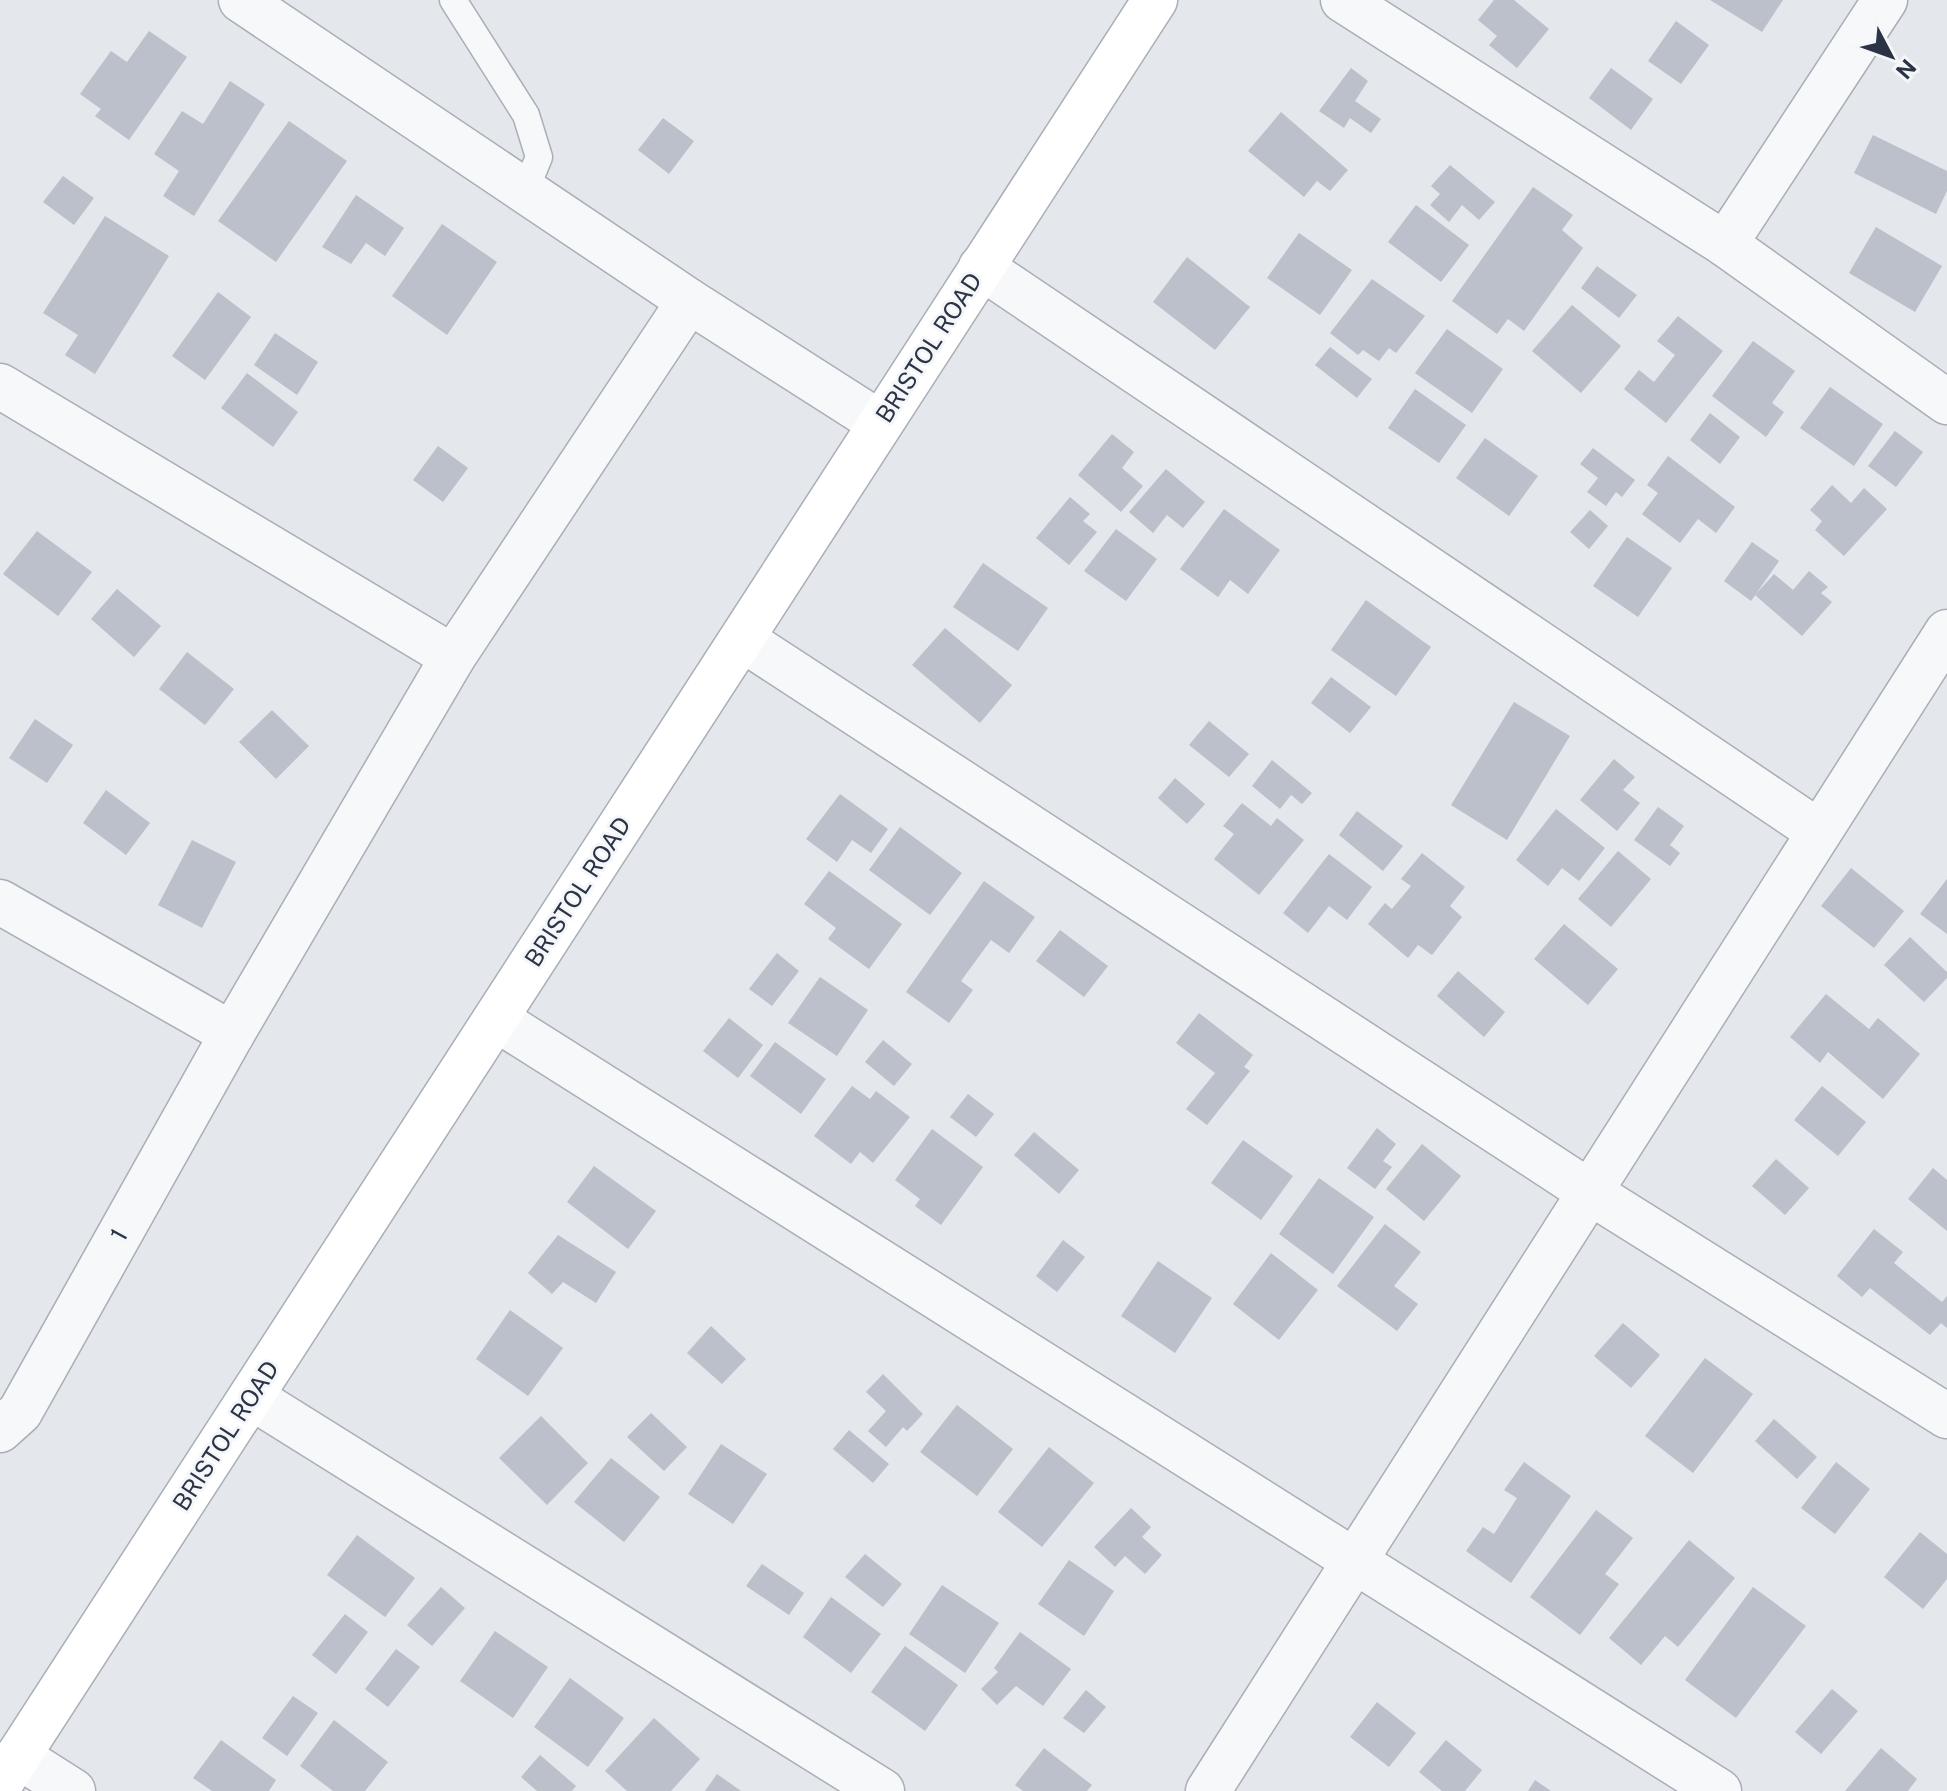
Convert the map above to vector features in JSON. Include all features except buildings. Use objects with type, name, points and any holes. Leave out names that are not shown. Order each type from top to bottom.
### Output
[{"type":"street","points":[[241,0],[689,301],[880,423]]},
{"type":"street","points":[[1343,0],[1725,244],[1947,402]]},
{"type":"street","points":[[1725,244],[1885,0]]},
{"type":"street","name":"BRISTOL ROAD","points":[[9,1770],[742,639],[981,267],[1146,2]]},
{"type":"street","points":[[981,267],[1819,832]]},
{"type":"street","name":"1","points":[[0,1430],[20,1412],[232,1034],[453,657],[689,301]]},
{"type":"street","points":[[0,386],[453,657]]},
{"type":"street","points":[[1208,1791],[1947,632]]},
{"type":"street","points":[[742,639],[1588,1191],[1947,1416]]},
{"type":"street","points":[[0,902],[232,1034]]},
{"type":"street","points":[[496,1019],[1355,1558],[1719,1791]]},
{"type":"street","points":[[251,1397],[882,1791]]},
{"type":"street","points":[[9,1770],[73,1791]]},
{"type":"lane","points":[[453,0],[526,115],[539,157],[525,191]]}]
